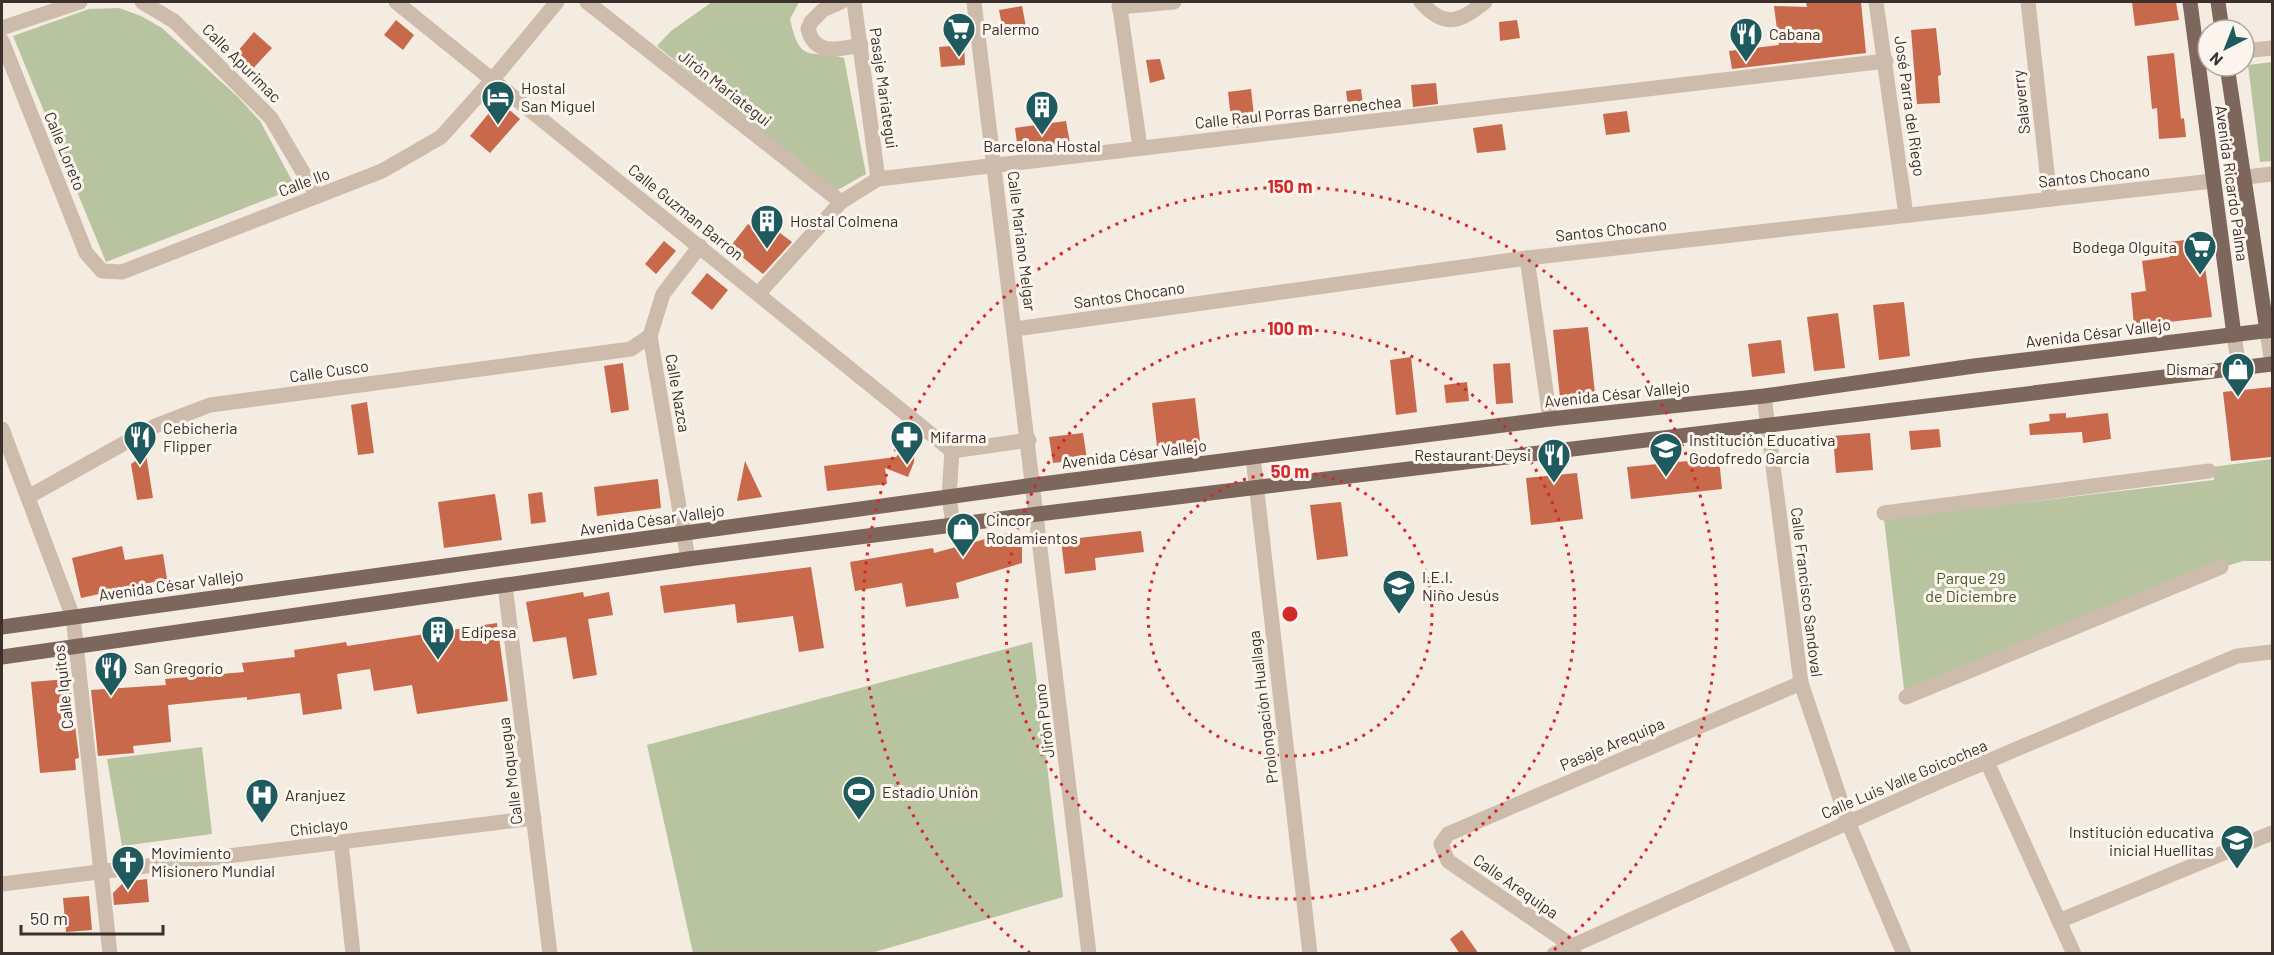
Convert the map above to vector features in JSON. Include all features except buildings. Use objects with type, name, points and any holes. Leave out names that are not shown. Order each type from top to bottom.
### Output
[{"type":"main road","name":"Avenida Ricardo Palma","points":[[2190,2],[2234,335]]},
{"type":"main road","points":[[2218,2],[2220,18]]},
{"type":"main road","name":"Avenida Ricardo Palma","points":[[2229,78],[2270,331]]},
{"type":"main road","name":"Avenida César Vallejo","points":[[2,627],[949,496],[1550,419],[1764,396],[1974,366],[2270,331]]},
{"type":"main road","points":[[2,657],[688,559],[1038,514],[1582,450],[1767,423],[2272,364]]},
{"type":"main road","points":[[444,567],[449,593]]},
{"type":"street","points":[[2,28],[80,2]]},
{"type":"street","name":"Calle Apurimac","points":[[142,2],[174,21],[212,56],[271,118],[317,196]]},
{"type":"street","name":"Calle Guzman Barron","points":[[396,2],[952,451]]},
{"type":"street","name":"Calle Ilo","points":[[102,271],[122,272],[382,171],[441,137],[493,80],[557,2]]},
{"type":"street","name":"Jirón Mariategui","points":[[587,2],[841,202]]},
{"type":"street","points":[[841,2],[816,15],[808,29],[810,37],[818,46],[832,50],[861,45]]},
{"type":"street","name":"Pasaje Mariategui","points":[[854,2],[878,178]]},
{"type":"street","name":"Calle Mariano Melgar","points":[[974,2],[1034,485]]},
{"type":"street","points":[[1140,147],[1119,4],[1174,2]]},
{"type":"street","points":[[1421,2],[1436,16],[1448,21],[1465,16],[1485,2]]},
{"type":"street","name":"José Parra del Riego","points":[[1876,2],[1906,215]]},
{"type":"street","name":"Salaverry","points":[[2028,2],[2050,199]]},
{"type":"street","name":"Calle Loreto","points":[[2,41],[86,253],[102,271]]},
{"type":"street","points":[[2256,50],[2272,48]]},
{"type":"street","name":"Calle Raul Porras Barrenechea","points":[[759,293],[841,202],[878,178],[1886,62]]},
{"type":"street","points":[[2246,177],[2272,174]]},
{"type":"street","name":"Santos Chocano","points":[[1015,329],[1527,258],[2212,181]]},
{"type":"street","name":"Calle Nazca","points":[[688,559],[650,336],[663,294],[700,246]]},
{"type":"street","points":[[1527,258],[1550,419]]},
{"type":"street","name":"Avenida Ricardo Palma","points":[[2270,331],[2272,364]]},
{"type":"street","name":"Avenida Ricardo Palma","points":[[2234,335],[2239,368]]},
{"type":"street","name":"Calle Cusco","points":[[28,497],[156,426],[210,405],[631,349],[650,336]]},
{"type":"street","name":"Calle Francisco Sandoval","points":[[1764,396],[1801,683],[1848,822],[1904,954]]},
{"type":"street","name":"Calle Iquitos","points":[[2,429],[73,617],[110,954]]},
{"type":"street","points":[[953,525],[949,496],[952,451],[1029,440]]},
{"type":"street","name":"Prolongación Huallaga","points":[[1253,457],[1310,954]]},
{"type":"street","points":[[1884,513],[2209,471]]},
{"type":"street","name":"Jirón Puno","points":[[1034,485],[1089,954]]},
{"type":"street","points":[[1906,697],[2221,567]]},
{"type":"street","name":"Calle Moquegua","points":[[506,585],[550,954]]},
{"type":"street","name":"Calle Luis Valle Goicochea","points":[[1554,954],[1572,949],[1848,822],[2237,656],[2272,652]]},
{"type":"street","name":"Pasaje Arequipa","points":[[1442,844],[1448,834],[1801,683]]},
{"type":"street","points":[[1987,762],[2074,954]]},
{"type":"street","name":"Chiclayo","points":[[2,884],[534,818]]},
{"type":"street","points":[[2059,921],[2272,833]]},
{"type":"street","points":[[341,842],[353,954]]},
{"type":"street","name":"Calle Arequipa","points":[[1442,844],[1448,861],[1572,949]]},
{"type":"green space","points":[[712,2],[799,2],[790,19],[794,34],[802,49],[814,54],[844,58],[866,174],[834,192],[657,46],[671,31]]},
{"type":"green space","points":[[119,8],[141,16],[162,28],[238,97],[260,121],[296,188],[106,262],[13,36],[89,9]]},
{"type":"green space","points":[[2272,62],[2272,161],[2260,162],[2250,78],[2256,78],[2256,64]]},
{"type":"green space","name":"Parque 29 de Diciembre","points":[[2272,459],[2272,561],[2243,561],[2220,568],[1905,698],[1884,519],[2214,480],[2213,467]]},
{"type":"green space","name":"Estadio Unión","points":[[1032,642],[1063,897],[871,953],[693,953],[647,745]]},
{"type":"green space","points":[[202,747],[212,834],[122,846],[107,759]]},
{"type":"place","name":"Palermo","points":[[959,58]]},
{"type":"place","name":"Cabana","points":[[1746,63]]},
{"type":"place","name":"Hostal San Miguel","points":[[498,126]]},
{"type":"place","name":"Barcelona Hostal","points":[[1042,136]]},
{"type":"place","name":"Hostal Colmena","points":[[767,250]]},
{"type":"place","name":"Bodega Olguita","points":[[2200,276]]},
{"type":"place","name":"Dismar","points":[[2238,398]]},
{"type":"place","name":"Cebicheria Flipper","points":[[140,466]]},
{"type":"place","name":"Mifarma","points":[[907,466]]},
{"type":"place","name":"Institución Educativa Godofredo Garcia","points":[[1666,478]]},
{"type":"place","name":"Restaurant Deysi","points":[[1554,484]]},
{"type":"place","name":"Cincor Rodamientos","points":[[963,558]]},
{"type":"place","name":"I.E.I. Niño Jesús","points":[[1399,615]]},
{"type":"place","name":"Edipesa","points":[[438,661]]},
{"type":"place","name":"San Gregorio","points":[[111,697]]},
{"type":"place","name":"Estadio Unión","points":[[859,821]]},
{"type":"place","name":"Aranjuez","points":[[262,824]]},
{"type":"place","name":"Institución educativa inicial Huellitas","points":[[2237,870]]},
{"type":"place","name":"Movimiento Misionero Mundial","points":[[128,891]]}]
